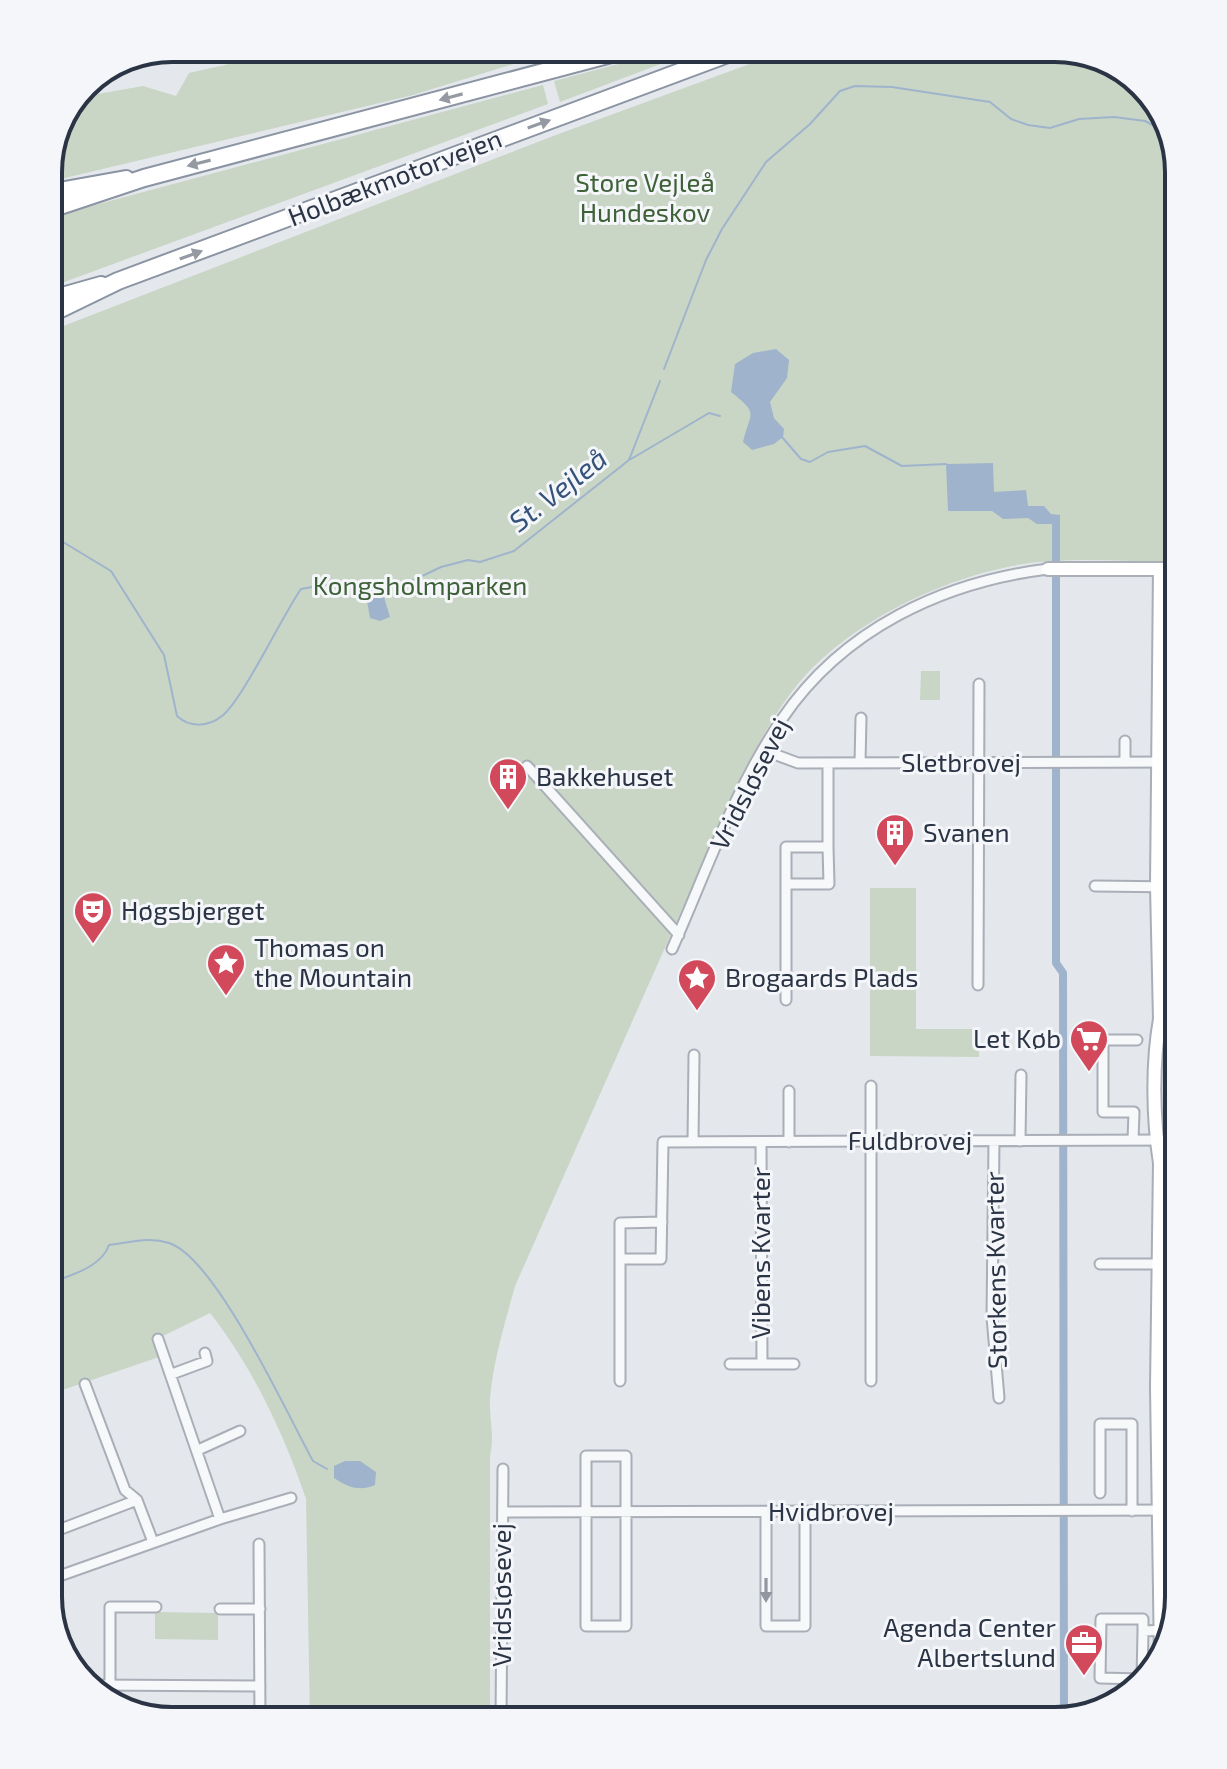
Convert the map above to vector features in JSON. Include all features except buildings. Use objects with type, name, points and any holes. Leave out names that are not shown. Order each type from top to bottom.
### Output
[{"type":"highway","name":"Holbækmotorvejen","points":[[62,205],[144,178],[581,62]]},
{"type":"highway","name":"Holbækmotorvejen","points":[[62,308],[118,281],[706,62]]},
{"type":"highway","points":[[62,191],[144,178]]},
{"type":"highway","points":[[62,296],[118,281]]},
{"type":"street","name":"Vridsløsevej","points":[[672,949],[763,750],[790,707],[828,666],[897,615],[964,586],[1048,569],[1165,569]]},
{"type":"street","points":[[1160,569],[1165,601]]},
{"type":"street","points":[[978,985],[979,684]]},
{"type":"street","points":[[860,763],[861,718]]},
{"type":"street","points":[[1125,741],[1125,762]]},
{"type":"street","name":"Sletbrovej","points":[[763,750],[798,763],[1165,762]]},
{"type":"street","points":[[786,884],[829,884],[828,763]]},
{"type":"street","points":[[527,766],[679,935]]},
{"type":"street","points":[[1165,810],[1157,886],[1165,968]]},
{"type":"street","points":[[786,1000],[786,847],[828,847]]},
{"type":"street","points":[[1095,886],[1165,886]]},
{"type":"street","points":[[1164,1609],[1157,1387],[1160,1163],[1157,1141],[1157,1040],[1165,1027]]},
{"type":"street","points":[[1133,1140],[1134,1112],[1103,1112],[1103,1040],[1137,1040]]},
{"type":"street","points":[[693,1142],[694,1055]]},
{"type":"street","points":[[1020,1141],[1021,1075]]},
{"type":"street","points":[[871,1086],[871,1381]]},
{"type":"street","points":[[789,1091],[789,1142]]},
{"type":"street","name":"Storkens Kvarter","points":[[994,1141],[992,1317],[999,1398]]},
{"type":"street","name":"Fuldbrovej","points":[[662,1222],[663,1142],[1165,1141]]},
{"type":"street","name":"Vibens Kvarter","points":[[761,1142],[762,1364]]},
{"type":"street","points":[[620,1259],[661,1259],[662,1222],[620,1223],[620,1259],[620,1381]]},
{"type":"street","points":[[1100,1264],[1165,1264]]},
{"type":"street","points":[[158,1339],[220,1519]]},
{"type":"street","points":[[172,1374],[207,1361],[205,1353]]},
{"type":"street","name":"Vibens Kvarter","points":[[730,1364],[794,1364]]},
{"type":"street","points":[[85,1384],[125,1490],[137,1500],[153,1542]]},
{"type":"street","points":[[1157,1387],[1165,1387]]},
{"type":"street","points":[[1100,1493],[1100,1424],[1132,1424],[1132,1511]]},
{"type":"street","points":[[198,1450],[240,1431]]},
{"type":"street","points":[[586,1456],[626,1456],[626,1626],[586,1626],[586,1512],[586,1456]]},
{"type":"street","name":"Vridsløsevej","points":[[501,1707],[503,1469]]},
{"type":"street","points":[[62,1574],[220,1519],[291,1498]]},
{"type":"street","points":[[62,1529],[137,1500]]},
{"type":"street","name":"Hvidbrovej","points":[[503,1512],[1165,1510]]},
{"type":"street","points":[[766,1512],[766,1626],[805,1626],[805,1512]]},
{"type":"street","points":[[259,1544],[260,1707]]},
{"type":"street","points":[[110,1685],[110,1607],[156,1607]]},
{"type":"street","points":[[220,1609],[260,1609]]},
{"type":"street","points":[[1129,1679],[1100,1678],[1101,1619],[1143,1619],[1142,1664]]},
{"type":"street","points":[[1143,1631],[1160,1630]]},
{"type":"street","points":[[106,1685],[260,1686]]},
{"type":"green space","points":[[238,62],[520,62],[413,95],[62,179],[66,144],[73,124],[95,95],[143,86],[176,96],[189,73]]},
{"type":"green space","points":[[626,62],[666,62],[560,102],[554,81]]},
{"type":"green space","name":"Kongsholmparken","points":[[755,62],[1062,62],[1090,68],[1122,85],[1150,117],[1157,130],[1164,158],[1165,562],[1051,561],[1018,565],[950,584],[916,598],[853,634],[826,655],[794,689],[741,776],[515,1286],[497,1356],[490,1399],[490,1707],[310,1707],[306,1499],[266,1402],[240,1356],[210,1313],[163,1336],[162,1356],[62,1390],[62,327],[556,135]]},
{"type":"green space","points":[[543,85],[548,104],[62,283],[62,216]]},
{"type":"green space","points":[[921,671],[940,671],[940,700],[920,700]]},
{"type":"green space","points":[[870,888],[916,888],[916,1029],[979,1029],[979,1057],[870,1056]]},
{"type":"green space","points":[[155,1612],[218,1613],[218,1640],[155,1639]]},
{"type":"water","points":[[776,349],[789,360],[787,378],[770,402],[774,418],[784,429],[783,437],[774,444],[752,450],[743,442],[750,419],[749,410],[731,392],[735,364],[753,353]]},
{"type":"water","points":[[993,463],[994,492],[1026,490],[1028,506],[1044,506],[1051,514],[1060,515],[1060,524],[1037,524],[1028,518],[1003,519],[992,511],[948,511],[946,464]]},
{"type":"water","points":[[366,595],[384,597],[390,617],[380,621],[370,618]]},
{"type":"water","points":[[345,1461],[360,1461],[376,1472],[375,1485],[354,1488],[334,1478],[334,1466]]},
{"type":"waterway","points":[[664,369],[706,260],[722,229],[766,162],[810,124],[840,91],[855,86],[892,87],[990,102],[1011,119],[1050,128],[1079,119],[1114,117],[1145,121],[1155,126]]},
{"type":"waterway","name":"St. Vejleå","points":[[62,541],[111,571],[164,655],[177,716],[188,723],[205,724],[217,720],[231,707],[301,589],[329,584],[399,587],[441,567],[468,560],[480,562],[514,551],[629,460],[660,381]]},
{"type":"waterway","points":[[631,459],[709,413],[720,416]]},
{"type":"waterway","points":[[782,437],[801,459],[810,462],[828,452],[865,446],[902,466],[946,464]]},
{"type":"waterway","points":[[1056,525],[1056,963],[1063,973],[1064,1706]]},
{"type":"waterway","points":[[62,1279],[99,1260],[109,1245],[161,1241],[188,1255],[208,1277],[249,1340],[313,1461],[327,1469]]},
{"type":"place","name":"Bakkehuset","points":[[508,811]]},
{"type":"place","name":"Svanen","points":[[895,867]]},
{"type":"place","name":"Høgsbjerget","points":[[93,945]]},
{"type":"place","name":"Thomas on the Mountain","points":[[226,997]]},
{"type":"place","name":"Brogaards Plads","points":[[697,1012]]},
{"type":"place","name":"Let Køb","points":[[1089,1073]]},
{"type":"place","name":"Agenda Center Albertslund","points":[[1084,1677]]},
{"type":"park label","name":"Store Vejleå Hundeskov","points":[[645,198]]}]
